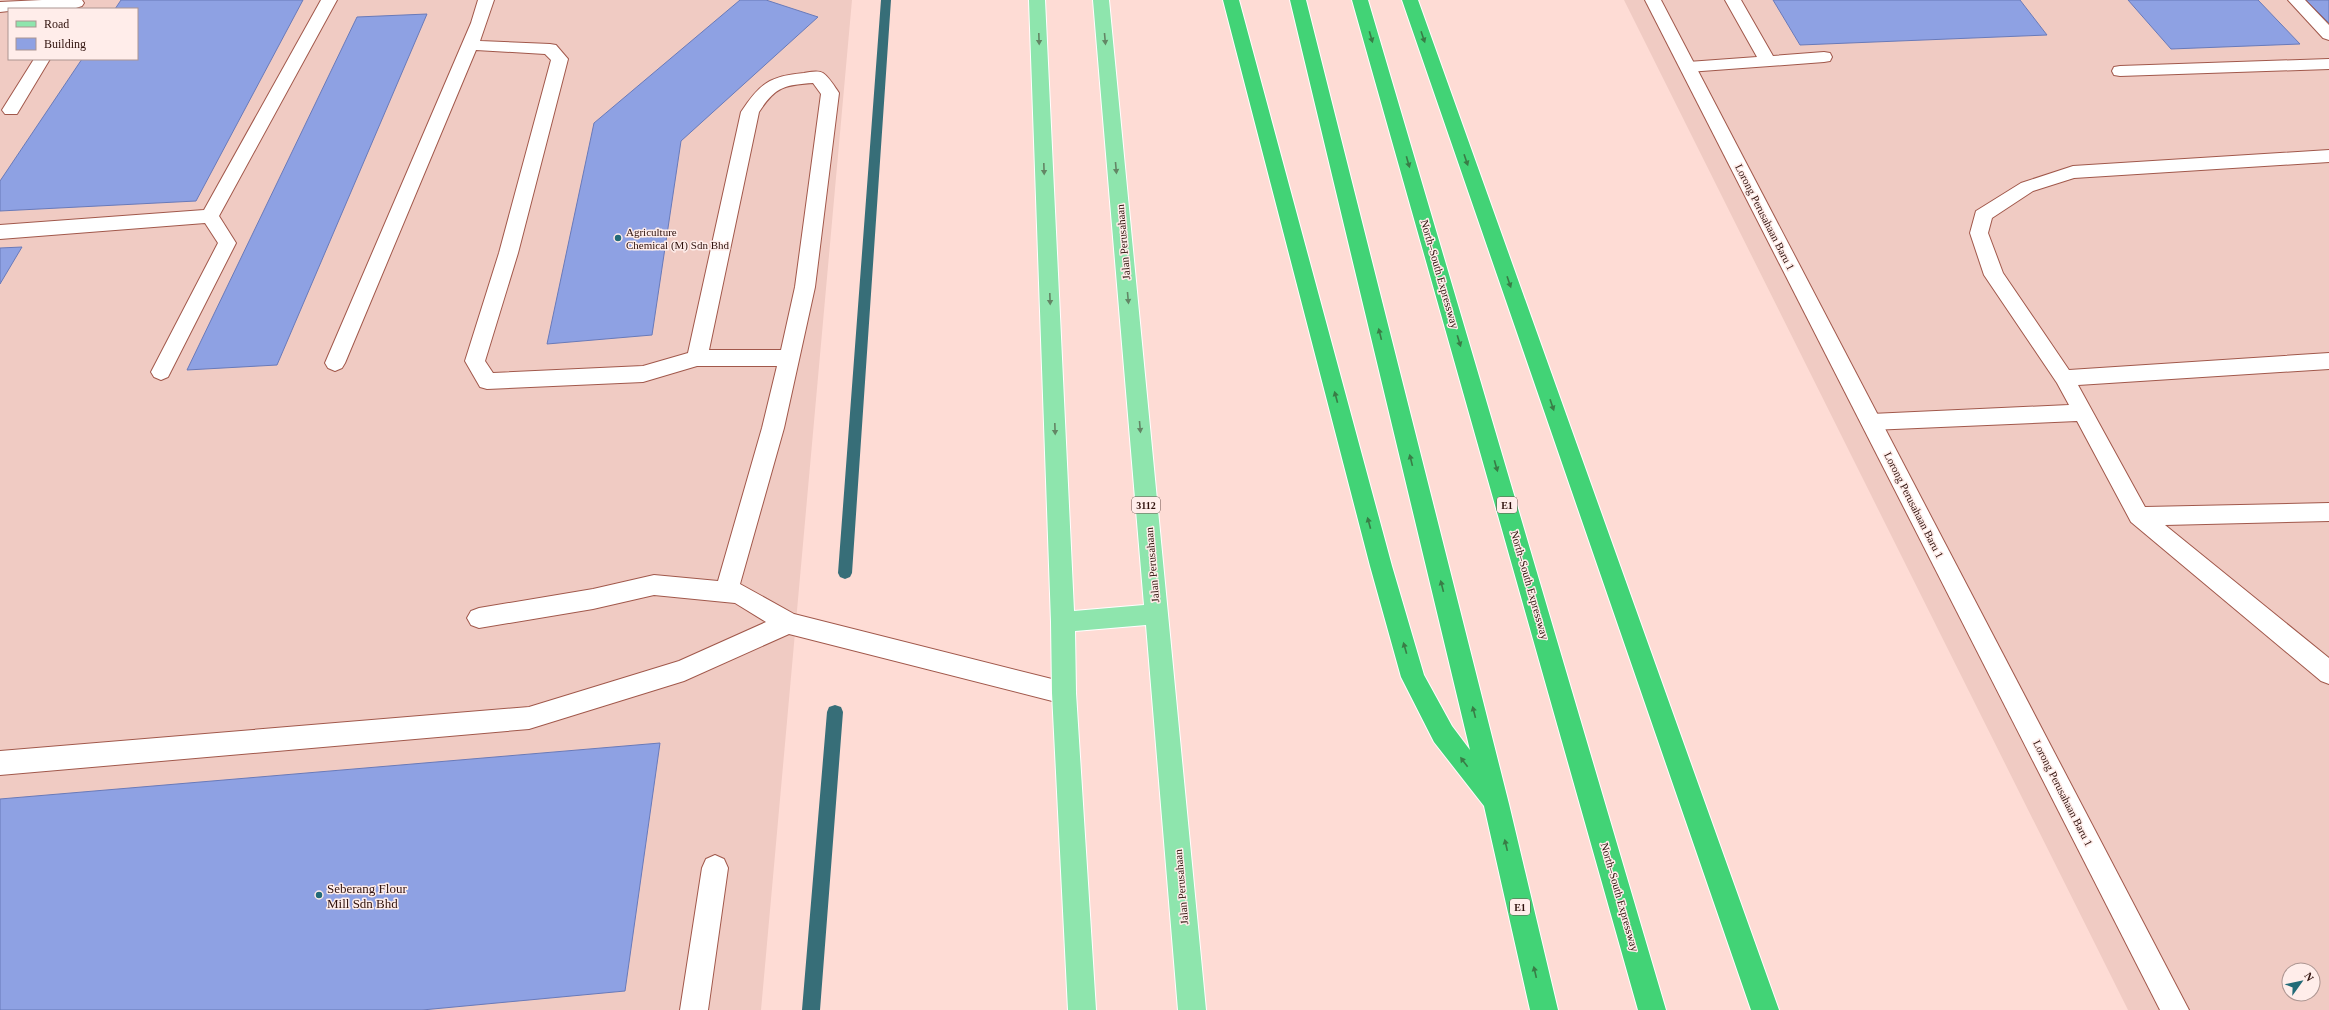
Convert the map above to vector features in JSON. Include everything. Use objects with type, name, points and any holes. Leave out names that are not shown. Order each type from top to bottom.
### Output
[{"type":"highway","points":[[1231,0],[1378,559],[1413,677],[1443,734],[1496,804]]},
{"type":"highway","name":"E1","points":[[1298,0],[1496,804],[1544,1010]]},
{"type":"highway","name":"North–South Expressway","points":[[1360,0],[1652,1010]]},
{"type":"highway","points":[[1410,0],[1765,1010]]},
{"type":"main road","points":[[1037,0],[1063,622],[1064,693],[1082,1010]]},
{"type":"main road","name":"Jalan Perusahaan","points":[[1101,0],[1192,1010]]},
{"type":"main road","points":[[1063,622],[1156,614]]},
{"type":"street","points":[[210,216],[329,0]]},
{"type":"street","points":[[335,363],[469,45],[486,0]]},
{"type":"street","name":"Lorong Perusahaan Baru 1","points":[[1653,0],[2175,1010]]},
{"type":"street","points":[[1733,0],[1768,61]]},
{"type":"street","points":[[2296,0],[2329,35]]},
{"type":"street","points":[[0,7],[76,3],[74,8]]},
{"type":"street","points":[[469,45],[550,49],[560,58],[543,115],[526,188],[496,299],[475,361],[487,381],[643,374],[697,358],[789,358]]},
{"type":"street","points":[[1688,67],[1824,57]]},
{"type":"street","points":[[11,110],[41,60]]},
{"type":"street","points":[[2120,71],[2329,64]]},
{"type":"street","points":[[697,358],[750,112],[762,91],[780,80],[817,77],[830,93],[805,287],[773,428],[726,592]]},
{"type":"street","points":[[2329,156],[2073,172],[2027,187],[1983,216],[1979,232],[1994,275],[2064,378],[2139,516],[2329,672]]},
{"type":"street","points":[[0,232],[210,216]]},
{"type":"street","points":[[161,372],[227,243],[210,216]]},
{"type":"street","points":[[2064,378],[2329,361]]},
{"type":"street","points":[[1871,422],[2083,413]]},
{"type":"street","points":[[2139,516],[2329,512]]},
{"type":"street","points":[[479,618],[593,599],[654,585],[726,592],[739,594],[788,623],[1064,693]]},
{"type":"street","points":[[0,763],[529,718],[684,670],[788,623]]},
{"type":"street","points":[[694,1010],[715,868]]},
{"type":"shaded area","points":[[0,0],[852,0],[761,1010],[0,1010]]},
{"type":"shaded area","points":[[1624,0],[2329,0],[2329,1010],[2128,1010]]},
{"type":"building","points":[[121,0],[303,0],[196,201],[0,211],[0,181],[81,60],[138,60],[138,8],[116,8]]},
{"type":"building","name":"Agriculture Chemical (M) Sdn Bhd","points":[[740,0],[766,0],[818,17],[681,141],[652,335],[547,344],[594,123]]},
{"type":"building","points":[[1773,0],[2020,0],[2047,35],[1800,45]]},
{"type":"building","points":[[2128,0],[2258,0],[2300,44],[2171,49]]},
{"type":"building","points":[[2306,0],[2329,0],[2329,23]]},
{"type":"building","points":[[427,14],[277,365],[187,370],[357,17]]},
{"type":"building","points":[[22,247],[0,284],[0,248]]},
{"type":"building","name":"Seberang Flour Mill Sdn Bhd","points":[[660,743],[625,991],[422,1010],[0,1010],[0,799]]},
{"type":"waterway","points":[[845,573],[886,0]]},
{"type":"waterway","points":[[811,1010],[835,712]]},
{"type":"place","name":"Agriculture Chemical (M) Sdn Bhd","points":[[618,238]]},
{"type":"place","name":"Seberang Flour Mill Sdn Bhd","points":[[319,895]]}]
